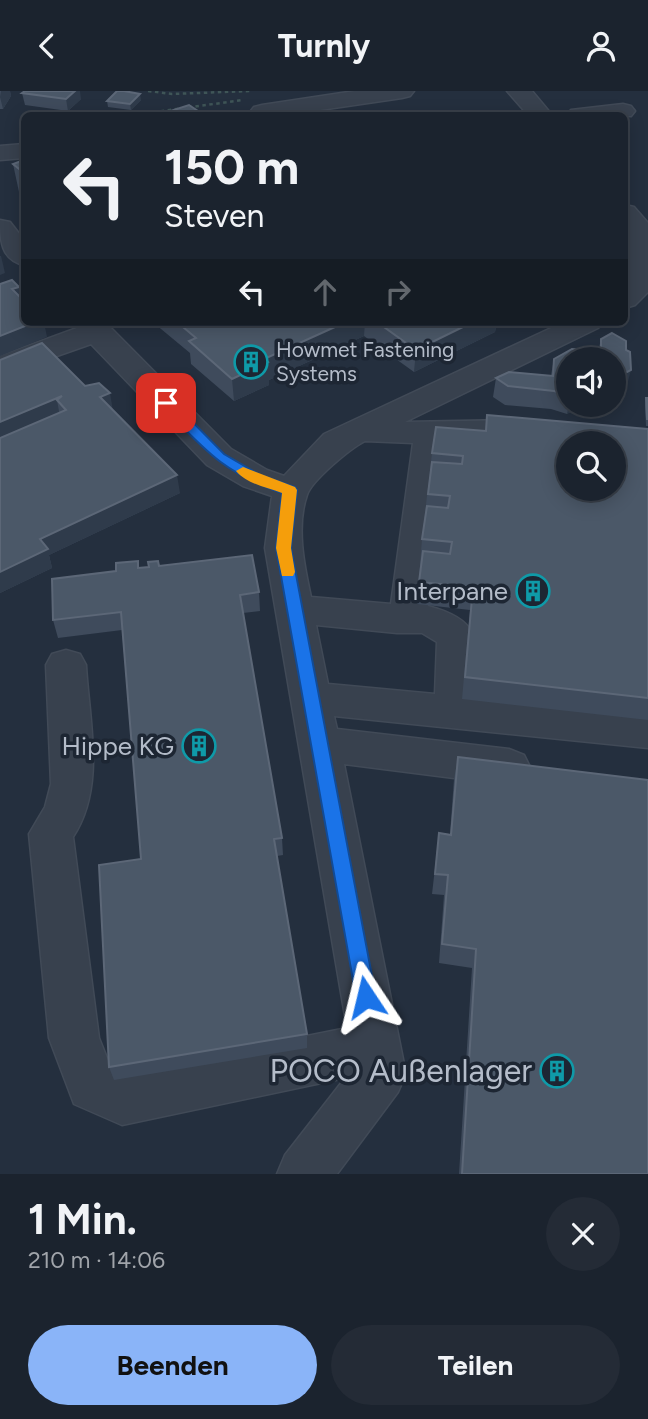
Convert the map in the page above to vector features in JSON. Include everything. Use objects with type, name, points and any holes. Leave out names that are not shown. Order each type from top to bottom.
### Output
[{"type":"street","points":[[255,106],[402,91]]},
{"type":"street","points":[[519,91],[537,112]]},
{"type":"street","points":[[612,112],[623,111]]},
{"type":"street","points":[[0,153],[21,151]]},
{"type":"street","points":[[628,217],[641,232],[645,249],[642,282],[628,296]]},
{"type":"street","points":[[1,231],[20,272]]},
{"type":"street","points":[[304,1174],[380,1074],[283,548],[290,490],[336,442],[362,432],[580,326]]},
{"type":"street","points":[[0,367],[92,327],[219,457],[255,478],[290,490]]},
{"type":"street","points":[[362,432],[431,433],[488,428],[556,433]]},
{"type":"street","points":[[408,615],[431,433]]},
{"type":"street","points":[[295,609],[397,619],[408,615],[452,631],[457,639],[454,711]]},
{"type":"street","points":[[66,665],[72,784],[65,813],[51,834],[74,1038],[92,1086],[122,1099],[375,1047]]},
{"type":"street","points":[[312,698],[648,731]]},
{"type":"street","points":[[320,744],[552,773]]},
{"type":"path","points":[[148,91],[172,95],[250,91]]},
{"type":"path","points":[[174,112],[255,106]]},
{"type":"building","points":[[75,91],[66,99],[22,93]]},
{"type":"building","points":[[117,91],[140,94],[130,104],[107,101]]},
{"type":"building","points":[[189,105],[200,112],[167,112]]},
{"type":"building","points":[[21,161],[21,171],[13,164]]},
{"type":"building","points":[[12,280],[19,287],[12,289],[21,298],[21,326],[25,326],[0,336],[0,284]]},
{"type":"building","points":[[182,326],[337,326],[264,359],[268,362],[232,379],[189,341],[196,338]]},
{"type":"building","points":[[383,326],[465,326],[416,350]]},
{"type":"building","points":[[612,333],[626,341],[626,347],[601,347],[601,339]]},
{"type":"building","points":[[42,343],[85,386],[99,383],[110,393],[100,397],[177,475],[40,539],[48,549],[0,572],[0,438],[66,410],[57,400],[62,396],[0,422],[0,360]]},
{"type":"building","points":[[626,350],[630,352],[631,370],[626,372]]},
{"type":"building","points":[[556,358],[556,392],[508,386],[496,378],[509,372],[553,376]]},
{"type":"building","points":[[648,398],[648,419],[647,419]]},
{"type":"building","name":"Interpane","points":[[487,415],[648,429],[648,698],[465,677],[473,587],[419,582],[423,551],[450,554],[452,542],[422,539],[427,506],[448,508],[450,496],[428,494],[432,462],[462,464],[463,456],[432,453],[436,427],[486,431]]},
{"type":"building","points":[[252,555],[259,592],[240,595],[282,838],[274,839],[307,1034],[109,1067],[99,865],[141,859],[121,612],[53,620],[52,579],[116,571],[116,563],[138,561],[138,568],[149,567],[148,562],[158,561],[159,566]]},
{"type":"building","name":"POCO Außenlager","points":[[458,757],[648,780],[648,1174],[462,1174],[476,949],[442,944],[448,875],[435,874],[439,833],[451,835]]},
{"type":"slow traffic","points":[[243,471],[290,490],[283,548],[288,572]]},
{"type":"place","name":"Howmet Fastening Systems","points":[[251,362]]},
{"type":"place","name":"Interpane","points":[[533,591]]},
{"type":"place","name":"Hippe KG","points":[[199,746]]},
{"type":"place","name":"POCO Außenlager","points":[[557,1071]]},
{"type":"route","points":[[166,403],[219,457],[255,478],[290,490],[283,548],[366,997]]}]
